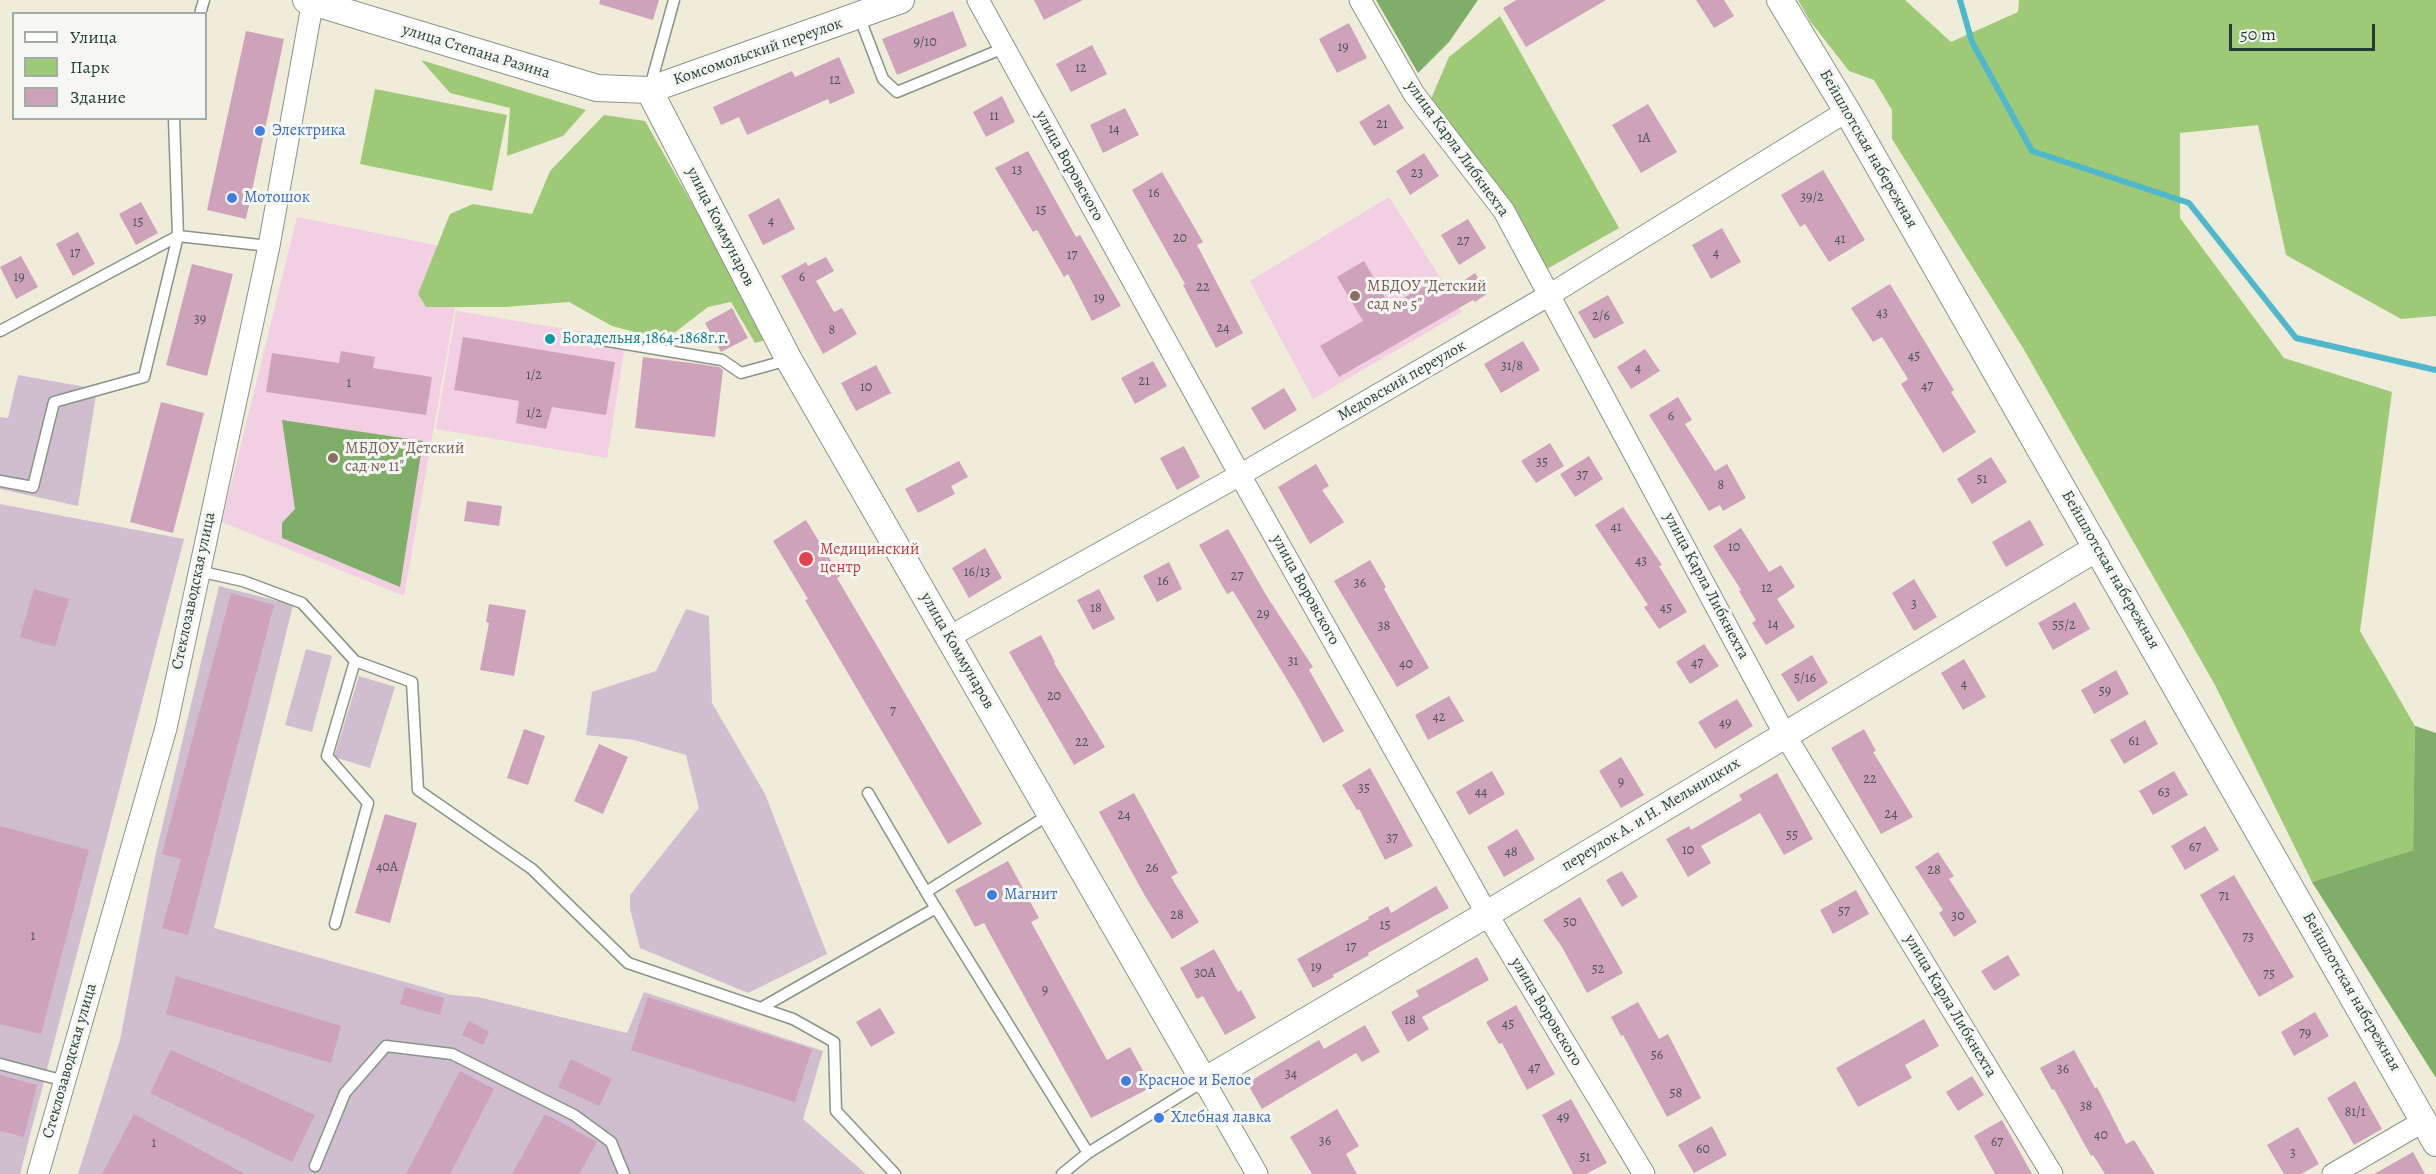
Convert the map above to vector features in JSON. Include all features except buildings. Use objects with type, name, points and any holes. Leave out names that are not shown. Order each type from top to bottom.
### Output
[{"type":"street","name":"улица Степана Разина","points":[[311,0],[597,88],[649,90]]},
{"type":"street","name":"Стеклозаводская улица","points":[[38,1174],[166,728],[198,571],[241,392],[269,246],[311,0]]},
{"type":"street","name":"Комсомольский переулок","points":[[649,90],[901,0]]},
{"type":"street","name":"улица Воровского","points":[[978,0],[1240,475],[1487,914],[1644,1174]]},
{"type":"street","name":"улица Карла Либкнехта","points":[[1360,0],[1414,94],[1504,211],[1551,294],[1785,735],[2052,1174]]},
{"type":"street","name":"Бейшлотская набережная","points":[[1780,0],[1847,111],[2430,1132]]},
{"type":"street","name":"улица Коммунаров","points":[[649,90],[789,360],[1257,1174]]},
{"type":"street","name":"Медовский переулок","points":[[948,637],[1240,475],[1551,294],[1847,111]]},
{"type":"street","name":"переулок А. и Н. Мельницких","points":[[1204,1081],[2097,548]]},
{"type":"street","points":[[2333,1174],[2430,1132]]},
{"type":"lane","points":[[649,90],[674,0]]},
{"type":"lane","points":[[860,16],[883,79],[897,92],[1004,48]]},
{"type":"lane","points":[[0,481],[33,487],[54,402],[144,377],[178,236],[174,120]]},
{"type":"lane","points":[[0,331],[178,236],[269,246]]},
{"type":"lane","points":[[602,340],[722,360],[741,373],[789,360]]},
{"type":"lane","points":[[198,571],[243,581],[302,603],[355,662],[412,682],[418,790],[532,869],[628,963],[794,1018],[834,1042],[837,1111],[896,1174]]},
{"type":"lane","points":[[335,924],[368,802],[327,756],[355,662]]},
{"type":"lane","points":[[868,794],[1088,1153]]},
{"type":"lane","points":[[926,892],[1050,814]]},
{"type":"lane","points":[[761,1008],[936,908]]},
{"type":"lane","points":[[315,1166],[345,1093],[387,1046],[452,1054],[574,1114],[610,1142],[624,1174]]},
{"type":"lane","points":[[0,1064],[65,1081]]},
{"type":"lane","points":[[1062,1174],[1088,1153],[1204,1081]]},
{"type":"shaded area","name":"МБДОУ \"Детский сад № 5\"","points":[[1389,197],[1462,312],[1313,399],[1250,281]]},
{"type":"shaded area","name":"МБДОУ \"Детский сад № 11\"","points":[[297,217],[465,251],[404,596],[222,522]]},
{"type":"shaded area","points":[[456,311],[626,339],[607,458],[436,429]]},
{"type":"shaded area","points":[[18,375],[97,389],[78,506],[0,489],[0,417],[8,418]]},
{"type":"shaded area","points":[[0,504],[184,539],[20,1174],[0,1174]]},
{"type":"shaded area","points":[[219,586],[293,605],[214,928],[451,995],[478,997],[627,1033],[644,992],[823,1051],[803,1119],[866,1174],[78,1174],[120,1040],[155,857]]},
{"type":"shaded area","points":[[686,609],[709,616],[712,703],[765,794],[827,954],[748,993],[640,948],[630,909],[630,895],[699,808],[686,755],[634,740],[586,735],[592,692],[656,671]]},
{"type":"shaded area","points":[[306,649],[332,656],[312,732],[285,725]]},
{"type":"shaded area","points":[[359,676],[395,687],[370,768],[334,757]]},
{"type":"green space","points":[[1376,0],[1478,0],[1449,42],[1418,73]]},
{"type":"green space","points":[[1798,0],[1905,0],[1951,42],[2018,12],[2019,0],[2436,0],[2436,316],[2401,319],[2286,255],[2258,125],[2180,133],[2180,218],[2284,358],[2392,392],[2360,631],[2415,726],[2413,850],[2312,882],[2215,685],[2023,348],[1892,139],[1892,110],[1874,80],[1849,71],[1810,21]]},
{"type":"green space","points":[[1500,16],[1619,228],[1533,277],[1427,108],[1449,57]]},
{"type":"green space","points":[[421,60],[586,110],[563,136],[507,156],[510,108],[450,93]]},
{"type":"green space","points":[[375,89],[507,115],[492,191],[360,164]]},
{"type":"green space","points":[[604,115],[645,121],[769,339],[755,343],[731,302],[708,307],[665,340],[612,326],[569,302],[505,307],[426,307],[418,294],[450,214],[473,204],[532,214],[550,171]]},
{"type":"green space","points":[[282,420],[423,441],[400,587],[282,538],[282,523],[295,509]]},
{"type":"green space","points":[[2415,726],[2436,733],[2436,1078],[2312,882],[2413,850]]},
{"type":"waterway","points":[[1960,0],[1972,42],[2032,151],[2189,203],[2296,338],[2436,370]]},
{"type":"place","name":"Электрика","points":[[260,131]]},
{"type":"place","name":"Мотошок","points":[[232,198]]},
{"type":"place","name":"МБДОУ \"Детский сад № 5\"","points":[[1355,296]]},
{"type":"place","name":"Богадельня,1864-1868г.г.","points":[[550,339]]},
{"type":"place","name":"МБДОУ \"Детский сад № 11\"","points":[[333,458]]},
{"type":"place","name":"Медицинский центр","points":[[806,559]]},
{"type":"place","name":"Магнит","points":[[992,895]]},
{"type":"place","name":"Красное и Белое","points":[[1126,1081]]},
{"type":"place","name":"Хлебная лавка","points":[[1159,1118]]}]
